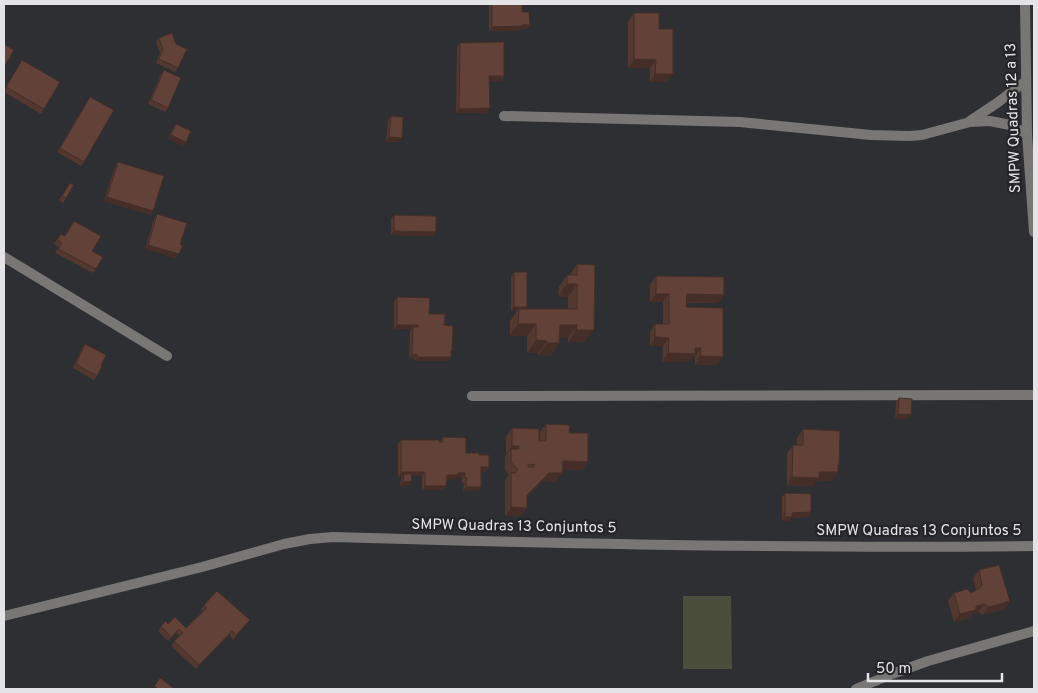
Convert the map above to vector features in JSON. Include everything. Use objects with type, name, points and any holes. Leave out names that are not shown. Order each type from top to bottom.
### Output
[{"type":"street","name":"SMPW Quadras 12 a 13","points":[[1025,4],[1027,134],[1034,232]]},
{"type":"street","points":[[970,122],[1026,81]]},
{"type":"street","points":[[504,116],[740,122],[872,135],[910,136],[922,135],[970,122],[990,121],[1010,125],[1027,134]]},
{"type":"street","points":[[4,257],[167,356]]},
{"type":"street","points":[[472,396],[1034,395]]},
{"type":"street","name":"SMPW Quadras 13 Conjuntos 5","points":[[4,616],[202,567],[284,544],[333,537],[567,544],[908,547],[1034,546]]},
{"type":"street","points":[[856,689],[928,661],[1034,631]]},
{"type":"green space","points":[[683,596],[731,596],[732,669],[683,669]]},
{"type":"building","points":[[492,4],[522,4],[522,12],[529,12],[530,25],[492,27]]},
{"type":"building","points":[[634,13],[659,13],[659,29],[673,29],[673,74],[655,74],[656,60],[634,59]]},
{"type":"building","points":[[172,33],[176,44],[187,49],[178,68],[159,59],[163,49],[159,38]]},
{"type":"building","points":[[504,42],[504,76],[489,76],[490,108],[459,109],[460,43]]},
{"type":"building","points":[[4,44],[14,50],[4,67]]},
{"type":"building","points":[[22,60],[60,82],[44,109],[6,87]]},
{"type":"building","points":[[164,70],[181,78],[168,108],[151,100]]},
{"type":"building","points":[[90,97],[114,110],[84,162],[60,148]]},
{"type":"building","points":[[391,116],[403,117],[402,138],[389,137]]},
{"type":"building","points":[[176,124],[191,131],[186,142],[171,135]]},
{"type":"building","points":[[118,162],[164,176],[153,211],[107,197]]},
{"type":"building","points":[[70,183],[74,185],[66,198],[62,196]]},
{"type":"building","points":[[157,214],[187,223],[180,245],[183,245],[179,254],[148,245]]},
{"type":"building","points":[[394,215],[436,216],[436,232],[394,231]]},
{"type":"building","points":[[74,221],[101,236],[92,251],[103,257],[96,269],[58,249],[62,243],[57,240],[61,234],[65,236]]},
{"type":"building","points":[[577,264],[595,265],[594,330],[576,330],[577,325],[560,325],[559,343],[547,343],[547,341],[536,340],[536,324],[518,324],[519,309],[577,309],[577,284],[567,284],[567,275],[577,275]]},
{"type":"building","points":[[514,272],[527,272],[527,307],[514,307]]},
{"type":"building","points":[[656,276],[724,277],[724,295],[687,294],[686,307],[723,308],[723,357],[700,356],[701,348],[695,348],[695,354],[668,353],[669,338],[655,337],[655,324],[669,324],[669,294],[656,294]]},
{"type":"building","points":[[397,297],[430,298],[429,314],[445,314],[444,325],[453,326],[451,357],[417,357],[417,355],[412,354],[413,327],[418,327],[418,325],[397,325]]},
{"type":"building","points":[[85,344],[106,355],[97,376],[76,364]]},
{"type":"building","points":[[899,398],[912,399],[911,415],[898,414]]},
{"type":"building","points":[[546,424],[570,425],[569,433],[588,433],[588,462],[563,461],[562,473],[549,473],[527,495],[527,508],[511,507],[511,473],[515,473],[518,470],[511,462],[511,449],[519,449],[519,446],[512,446],[512,428],[539,429],[539,441],[546,441]]},
{"type":"building","points":[[803,429],[840,431],[838,472],[819,472],[819,478],[792,477],[793,445],[803,445]]},
{"type":"building","points":[[443,437],[466,438],[466,453],[489,455],[489,467],[481,467],[481,487],[466,487],[467,478],[465,478],[465,473],[447,475],[446,486],[425,486],[425,472],[401,472],[401,440],[439,440],[439,442],[443,442]]},
{"type":"building","points":[[404,474],[411,474],[412,481],[403,482]]},
{"type":"building","points":[[785,493],[811,494],[811,512],[792,513],[792,517],[785,517]]},
{"type":"building","points":[[999,565],[1010,601],[989,607],[984,604],[976,606],[976,610],[960,614],[954,593],[967,589],[971,593],[978,589],[982,585],[979,570]]},
{"type":"building","points":[[217,591],[250,620],[236,635],[232,631],[199,665],[174,641],[183,633],[179,629],[171,637],[161,626],[166,621],[168,624],[175,617],[186,628],[207,608],[204,605]]},
{"type":"building","points":[[160,678],[175,689],[158,689],[154,686]]}]
